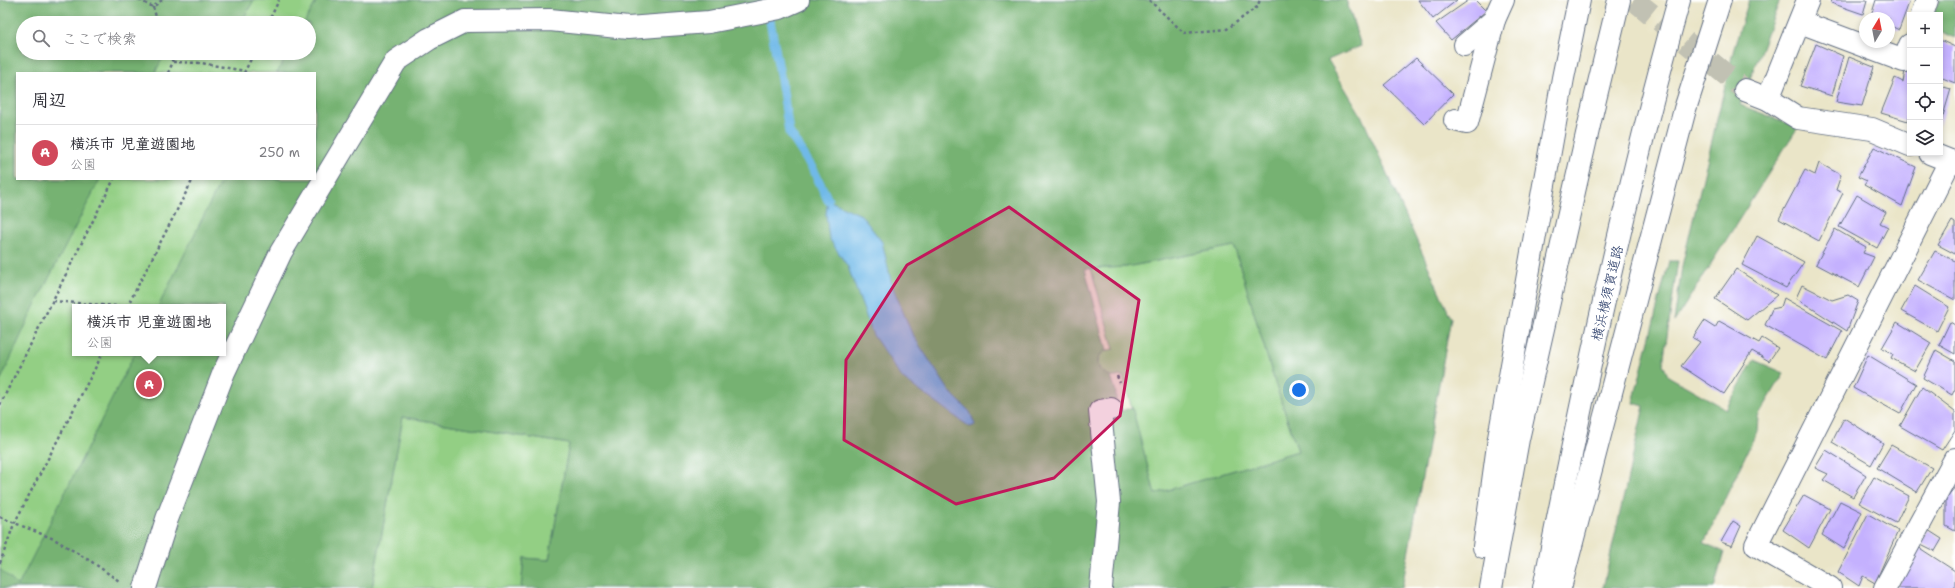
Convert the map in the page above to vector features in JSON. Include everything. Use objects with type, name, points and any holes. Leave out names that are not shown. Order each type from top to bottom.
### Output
[{"type":"main road","points":[[145,588],[167,519],[224,372],[278,259],[396,61],[429,39],[465,21],[550,20],[628,28],[709,22],[780,8],[798,0]]},
{"type":"main road","points":[[1455,120],[1467,123],[1494,20],[1503,0]]},
{"type":"main road","points":[[1479,588],[1499,438],[1563,78],[1579,0]]},
{"type":"main road","points":[[1491,588],[1518,439],[1592,112],[1619,0]]},
{"type":"main road","name":"横浜横須賀道路","points":[[1544,588],[1570,455],[1648,112],[1679,0]]},
{"type":"main road","points":[[1560,588],[1685,109],[1720,0]]},
{"type":"main road","points":[[1768,99],[1808,0]]},
{"type":"main road","points":[[1923,12],[1927,0]]},
{"type":"main road","points":[[1466,45],[1494,20]]},
{"type":"main road","points":[[1800,22],[1904,61],[1909,48]]},
{"type":"main road","points":[[1745,90],[1768,99],[1798,118],[1872,129],[1907,144]]},
{"type":"main road","points":[[1830,588],[1756,545],[1952,162],[1937,156]]},
{"type":"main road","points":[[1101,588],[1109,502],[1100,411],[1111,409]]},
{"type":"main road","points":[[1885,588],[1955,459]]},
{"type":"path","points":[[138,0],[152,7],[155,16]]},
{"type":"path","points":[[152,7],[162,0]]},
{"type":"path","points":[[271,16],[279,0]]},
{"type":"path","points":[[1149,0],[1184,33],[1227,28],[1256,7],[1260,0]]},
{"type":"path","points":[[168,72],[173,62],[201,63],[244,72],[250,60]]},
{"type":"path","points":[[0,405],[113,180]]},
{"type":"path","points":[[129,304],[192,180]]},
{"type":"path","points":[[52,301],[90,304]]},
{"type":"path","points":[[0,563],[14,524],[101,356]]},
{"type":"path","points":[[0,517],[14,524],[54,539],[92,562],[123,584]]},
{"type":"highlighted area","points":[[1009,207],[1139,300],[1120,416],[1054,478],[956,504],[844,440],[846,360],[907,265]]},
{"type":"green space","points":[[0,0],[1346,0],[1361,46],[450,66],[201,588],[0,588]]},
{"type":"green space","points":[[0,0],[254,0],[245,16],[16,16],[16,60],[162,60],[156,72],[16,72],[16,180],[99,180],[33,309],[0,382]]},
{"type":"green space","points":[[317,0],[1346,0],[1361,46],[1328,60],[1361,115],[1451,318],[1402,588],[521,588],[524,558],[549,560],[569,444],[403,417],[372,588],[0,588],[0,569],[18,586],[133,356],[226,356],[226,304],[160,304],[222,180],[316,180],[316,72],[278,72],[284,60],[316,60],[316,16],[308,16]],"holes":[[[1234,246],[1276,386],[1298,451],[1155,494],[1132,407],[1112,415],[1116,401],[1116,392],[1111,378],[1100,369],[1098,363],[1101,354],[1107,350],[1085,269],[1126,267]]]},
{"type":"green space","points":[[1749,0],[1780,0],[1740,105],[1798,127],[1674,322],[1682,266],[1734,48]]},
{"type":"green space","points":[[1939,0],[1955,0],[1955,38],[1943,32],[1943,12],[1934,12]]},
{"type":"green space","points":[[1234,246],[1276,386],[1298,451],[1155,494],[1123,376],[1111,377],[1107,375],[1101,370],[1098,363],[1101,353],[1114,349],[1091,269],[1126,267]]},
{"type":"green space","points":[[1669,261],[1678,261],[1663,364],[1668,376],[1726,409],[1754,360],[1784,373],[1758,417],[1757,431],[1704,543],[1724,552],[1714,588],[1603,588],[1644,406],[1633,403]]},
{"type":"green space","points":[[403,417],[569,444],[549,560],[524,558],[521,588],[372,588]]},
{"type":"water","points":[[828,200],[861,215],[882,242],[892,285],[912,334],[950,392],[970,412],[975,425],[970,427],[903,379],[873,335],[848,267],[829,238],[826,214]]},
{"type":"building","points":[[1418,0],[1457,0],[1433,19]]},
{"type":"building","points":[[1469,0],[1475,0],[1486,11],[1451,40],[1436,23]]},
{"type":"building","points":[[1832,0],[1867,0],[1864,12],[1859,13],[1831,3]]},
{"type":"building","points":[[1876,0],[1910,0],[1899,30],[1895,28],[1895,12],[1872,12]]},
{"type":"building","points":[[1943,41],[1955,47],[1955,83],[1943,78]]},
{"type":"building","points":[[1816,44],[1843,56],[1832,96],[1800,86]]},
{"type":"building","points":[[1849,57],[1874,67],[1862,106],[1836,102]]},
{"type":"building","points":[[1416,58],[1453,94],[1424,124],[1384,85]]},
{"type":"building","points":[[1905,71],[1907,72],[1907,121],[1881,113],[1895,78],[1903,82]]},
{"type":"building","points":[[1943,87],[1951,89],[1943,116]]},
{"type":"building","points":[[1874,147],[1916,167],[1902,206],[1864,185],[1867,181],[1858,177]]},
{"type":"building","points":[[1819,163],[1841,175],[1836,190],[1843,193],[1819,241],[1779,219],[1805,170],[1815,175]]},
{"type":"building","points":[[1857,195],[1886,212],[1880,223],[1888,227],[1877,248],[1839,227]]},
{"type":"building","points":[[1952,221],[1955,223],[1955,254],[1938,245]]},
{"type":"building","points":[[1835,229],[1866,247],[1863,253],[1874,257],[1859,287],[1816,264]]},
{"type":"building","points":[[1757,236],[1804,262],[1786,288],[1742,265]]},
{"type":"building","points":[[1935,251],[1955,261],[1955,300],[1918,280]]},
{"type":"building","points":[[1736,269],[1777,295],[1747,320],[1715,299]]},
{"type":"building","points":[[1802,285],[1832,300],[1848,295],[1858,301],[1847,331],[1796,298]]},
{"type":"building","points":[[1915,286],[1949,307],[1937,331],[1901,311]]},
{"type":"building","points":[[1784,298],[1842,331],[1827,360],[1765,325],[1772,309],[1781,307]]},
{"type":"building","points":[[1704,321],[1715,328],[1719,321],[1759,343],[1762,338],[1778,348],[1769,361],[1752,351],[1724,394],[1681,366],[1700,342],[1693,338]]},
{"type":"building","points":[[1897,322],[1931,343],[1915,371],[1891,358],[1893,354],[1882,348]]},
{"type":"building","points":[[1950,322],[1955,325],[1955,354],[1939,345]]},
{"type":"building","points":[[1936,350],[1955,361],[1955,389],[1952,395],[1923,378]]},
{"type":"building","points":[[1868,355],[1916,384],[1900,414],[1853,388]]},
{"type":"building","points":[[1922,387],[1955,412],[1955,430],[1942,450],[1900,426]]},
{"type":"building","points":[[1844,418],[1883,443],[1871,465],[1832,442]]},
{"type":"building","points":[[1891,445],[1932,468],[1917,492],[1877,468]]},
{"type":"building","points":[[1826,450],[1866,475],[1853,497],[1823,480],[1828,474],[1815,468]]},
{"type":"building","points":[[1874,477],[1909,496],[1896,523],[1859,503]]},
{"type":"building","points":[[1955,487],[1955,531],[1946,526],[1946,498]]},
{"type":"building","points":[[1804,495],[1830,509],[1809,548],[1783,530]]},
{"type":"building","points":[[1840,501],[1862,512],[1844,549],[1822,535]]},
{"type":"building","points":[[1868,514],[1898,531],[1875,583],[1863,576],[1859,586],[1838,572]]},
{"type":"building","points":[[1733,521],[1741,526],[1732,546],[1721,542]]},
{"type":"building","points":[[1928,530],[1942,539],[1935,551],[1921,544]]},
{"type":"building","points":[[1918,547],[1955,571],[1955,588],[1897,588]]},
{"type":"waterway","points":[[768,10],[789,132],[814,171],[828,200]]},
{"type":"tunnel","points":[[1634,0],[1745,90]]},
{"type":"place","name":"横浜市 児童遊園地","points":[[149,384]]}]
